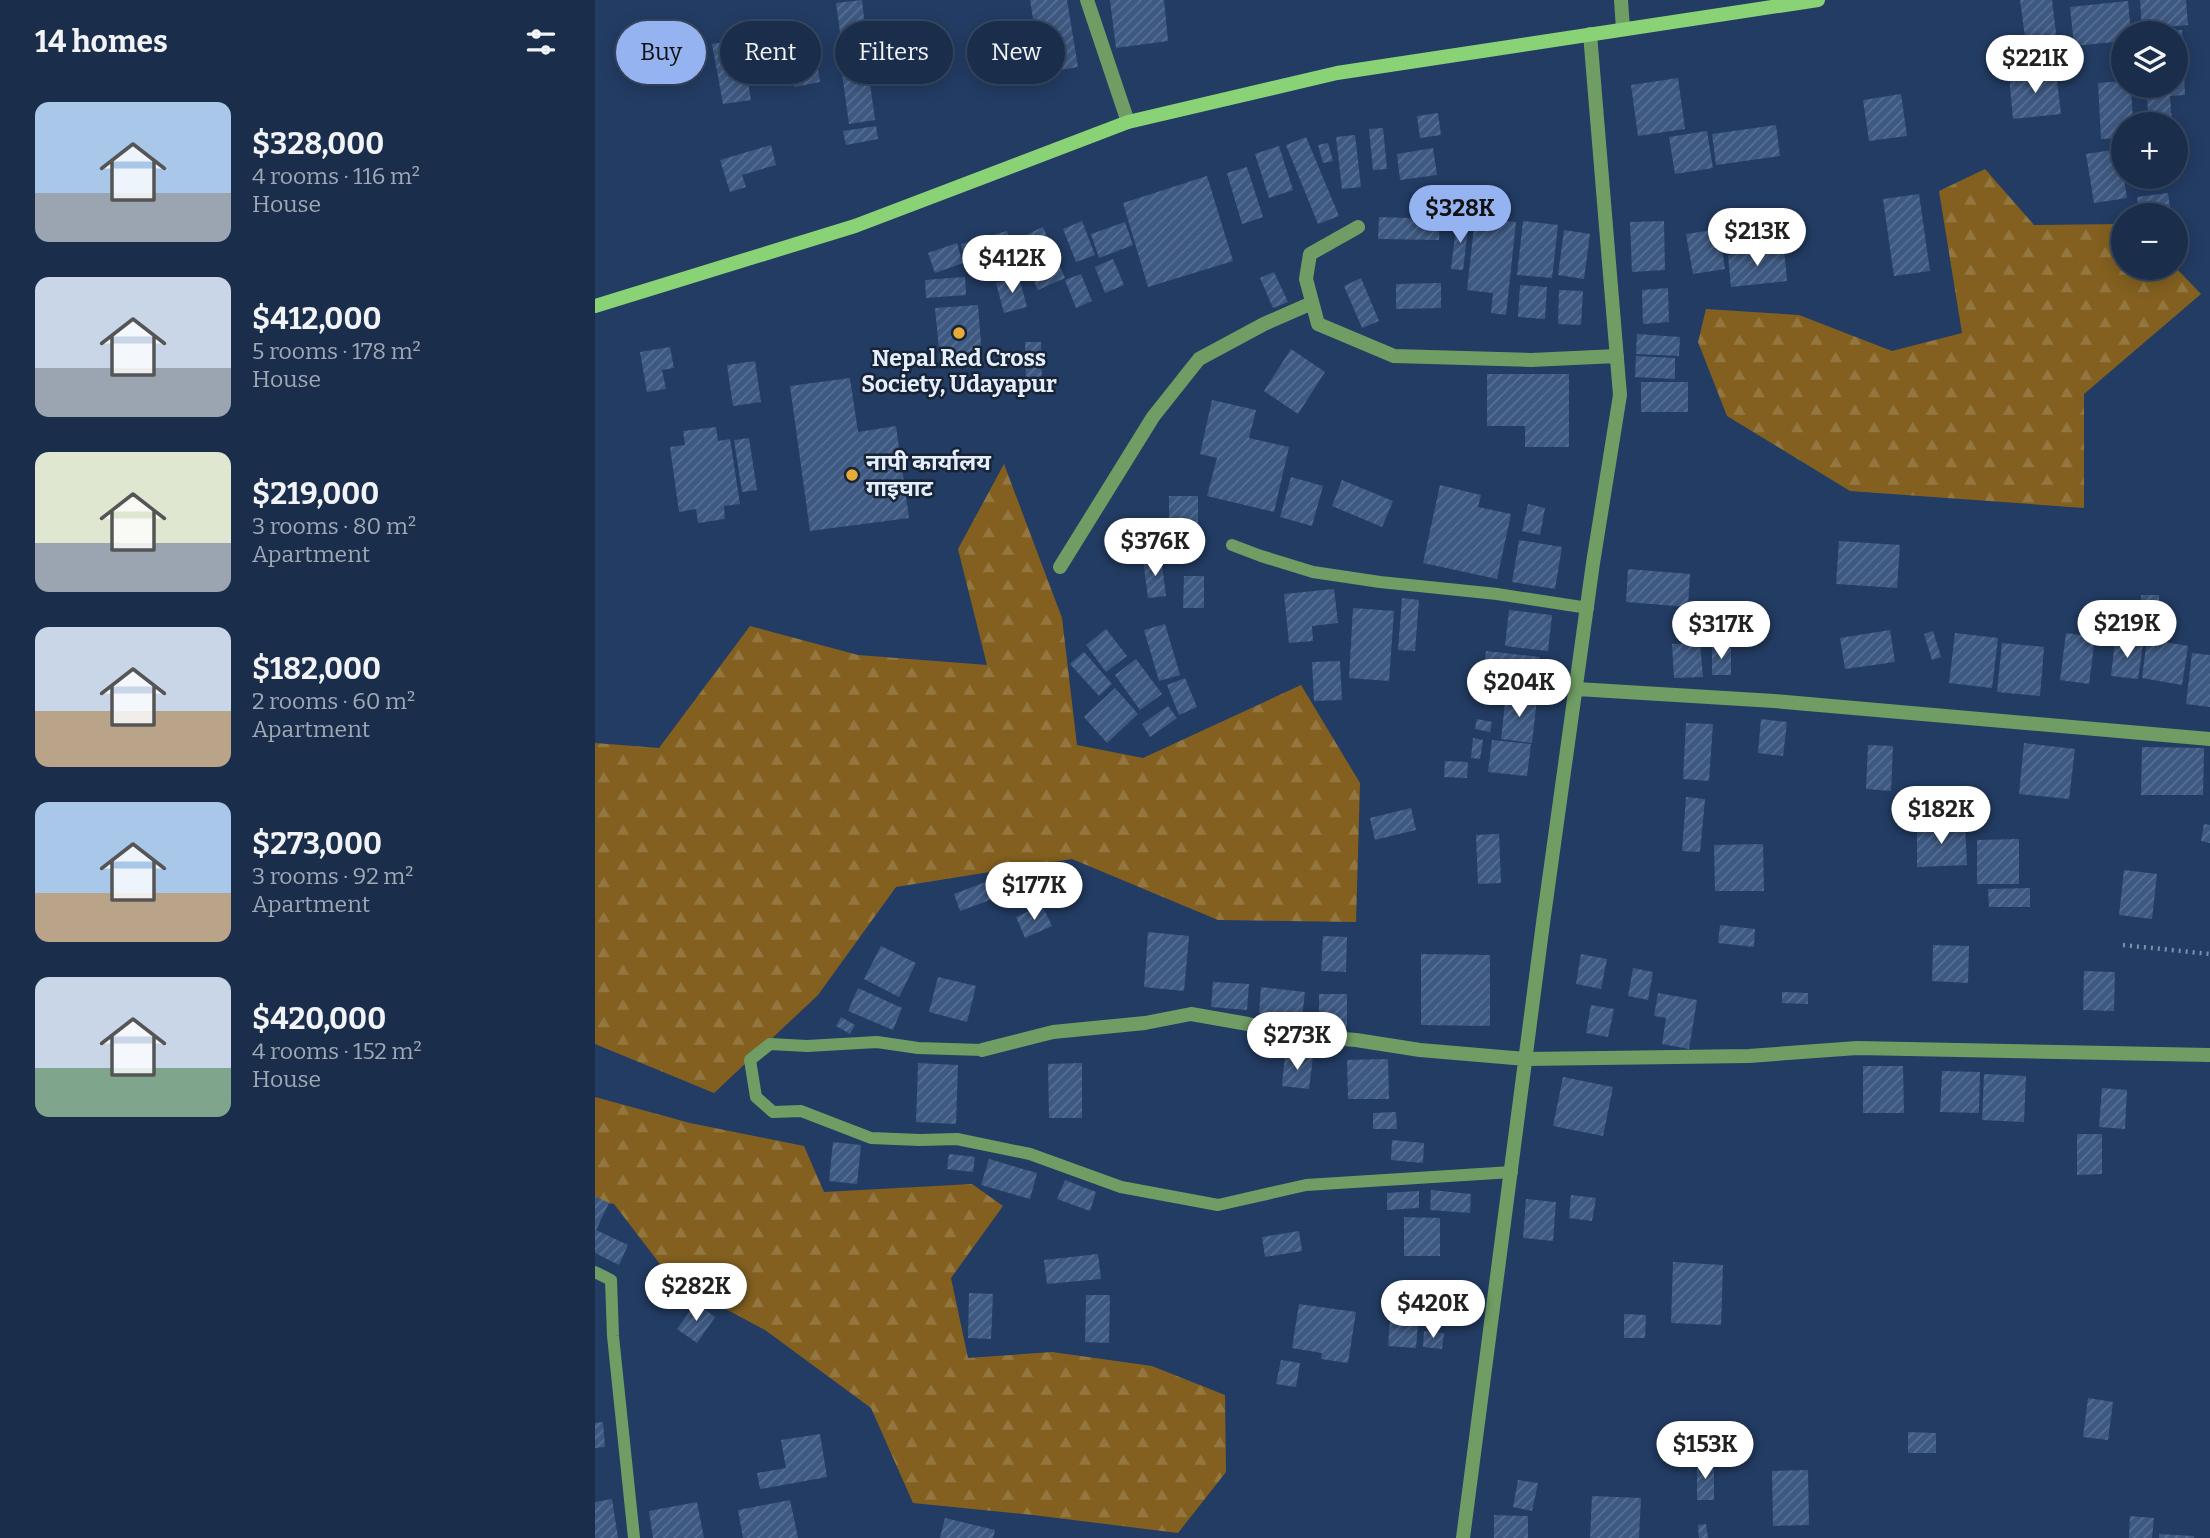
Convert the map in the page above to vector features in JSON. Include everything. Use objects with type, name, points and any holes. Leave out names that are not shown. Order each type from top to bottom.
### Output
[{"type":"main road","points":[[595,306],[855,226],[1128,122],[1337,73],[1818,0]]},
{"type":"street","points":[[1087,0],[1128,122]]},
{"type":"street","points":[[1621,0],[1623,29]]},
{"type":"street","points":[[1463,1538],[1543,923],[1620,396],[1590,34]]},
{"type":"street","points":[[1358,227],[1310,254],[1306,279],[1318,324],[1394,356],[1531,360],[1617,356]]},
{"type":"street","points":[[1060,567],[1153,417],[1199,359],[1264,324],[1312,303]]},
{"type":"street","points":[[1577,689],[1787,702],[2210,739]]},
{"type":"street","points":[[982,1050],[1053,1032],[1145,1023],[1191,1014],[1294,1035],[1527,1059],[1749,1056],[1857,1048],[2210,1055]]},
{"type":"lane","points":[[1232,545],[1313,572],[1588,608]]},
{"type":"lane","points":[[982,1050],[918,1048],[877,1042],[807,1046],[770,1044],[750,1060],[756,1097],[773,1112],[801,1111],[871,1138],[957,1139],[1030,1154],[1121,1187],[1218,1205],[1306,1185],[1512,1172]]},
{"type":"lane","points":[[595,1272],[611,1280],[613,1336],[634,1538]]},
{"type":"path","points":[[2123,945],[2210,954]]},
{"type":"green space","points":[[1985,169],[2034,225],[2111,224],[2111,280],[2188,280],[2201,294],[2084,394],[2084,508],[1850,491],[1727,416],[1698,342],[1706,309],[1799,315],[1892,351],[1962,333],[1939,191]]},
{"type":"green space","points":[[1004,464],[1062,618],[1077,745],[1143,758],[1301,685],[1360,783],[1356,922],[1218,920],[1072,859],[896,887],[818,995],[714,1093],[595,1044],[595,743],[659,748],[750,626],[858,655],[987,665],[958,549]]},
{"type":"green space","points":[[595,1097],[690,1123],[804,1146],[824,1192],[972,1184],[1003,1206],[951,1278],[968,1358],[1052,1352],[1152,1366],[1225,1395],[1226,1472],[1178,1533],[913,1503],[871,1408],[765,1330],[673,1281],[614,1204],[595,1201]]},
{"type":"building","points":[[862,0],[864,21],[838,21],[836,3]]},
{"type":"building","points":[[1030,0],[1067,0],[1078,67],[1065,69],[1065,21],[1033,21]]},
{"type":"building","points":[[1110,0],[1164,0],[1168,41],[1116,48]]},
{"type":"building","points":[[2020,0],[2052,0],[2059,58],[2038,61],[2035,43],[2026,44]]},
{"type":"building","points":[[2140,0],[2186,0],[2188,21],[2141,21]]},
{"type":"building","points":[[2128,1],[2130,21],[2111,21],[2111,42],[2074,46],[2070,7]]},
{"type":"building","points":[[720,43],[720,84],[748,84],[751,100],[723,104],[712,44]]},
{"type":"building","points":[[2056,72],[2061,114],[2013,119],[2009,76]]},
{"type":"building","points":[[1678,78],[1685,129],[1638,136],[1631,85]]},
{"type":"building","points":[[2111,82],[2111,98],[2132,98],[2132,112],[2111,112],[2111,139],[2101,139],[2098,83]]},
{"type":"building","points":[[844,84],[870,84],[875,120],[849,124]]},
{"type":"building","points":[[1901,94],[1907,136],[1869,141],[1863,100]]},
{"type":"building","points":[[2147,98],[2170,98],[2171,112],[2148,112]]},
{"type":"building","points":[[1438,113],[1441,135],[1420,138],[1417,116]]},
{"type":"building","points":[[1776,125],[1780,156],[1716,165],[1712,134]]},
{"type":"building","points":[[876,126],[878,139],[846,145],[843,131]]},
{"type":"building","points":[[1383,128],[1387,169],[1373,170],[1369,129]]},
{"type":"building","points":[[1707,131],[1713,168],[1675,174],[1669,137]]},
{"type":"building","points":[[1355,135],[1361,187],[1342,189],[1336,137]]},
{"type":"building","points":[[1306,137],[1339,216],[1318,224],[1286,145]]},
{"type":"building","points":[[1328,143],[1333,161],[1323,163],[1318,145]]},
{"type":"building","points":[[771,145],[776,165],[742,175],[746,187],[730,192],[720,160]]},
{"type":"building","points":[[1279,146],[1293,190],[1269,198],[1255,154]]},
{"type":"building","points":[[1433,148],[1437,175],[1400,180],[1397,154]]},
{"type":"building","points":[[2111,150],[2111,189],[2126,189],[2127,198],[2094,203],[2086,154]]},
{"type":"building","points":[[1247,167],[1263,217],[1242,224],[1227,173]]},
{"type":"building","points":[[1207,176],[1233,261],[1148,287],[1123,203]]},
{"type":"building","points":[[2168,193],[2169,203],[2138,203],[2137,197]]},
{"type":"building","points":[[1919,194],[1930,271],[1894,276],[1883,199]]},
{"type":"building","points":[[1379,217],[1440,219],[1439,240],[1378,239]]},
{"type":"building","points":[[1475,218],[1516,222],[1506,315],[1491,313],[1493,293],[1467,290]]},
{"type":"building","points":[[1457,219],[1469,221],[1463,270],[1451,269]]},
{"type":"building","points":[[1082,221],[1095,255],[1076,262],[1063,229]]},
{"type":"building","points":[[1523,221],[1558,225],[1552,278],[1517,275]]},
{"type":"building","points":[[1664,221],[1665,270],[1632,272],[1630,222]]},
{"type":"building","points":[[1125,222],[1133,245],[1099,258],[1091,234]]},
{"type":"building","points":[[1750,226],[1753,243],[1735,246],[1733,229]]},
{"type":"building","points":[[1043,227],[1065,278],[1038,290],[1015,240]]},
{"type":"building","points":[[1719,229],[1725,269],[1693,274],[1686,234]]},
{"type":"building","points":[[1564,230],[1590,234],[1584,279],[1558,275]]},
{"type":"building","points":[[1007,231],[1016,264],[996,270],[994,260],[967,268],[961,244]]},
{"type":"building","points":[[957,243],[963,263],[935,273],[928,253]]},
{"type":"building","points":[[1784,249],[1787,281],[1731,287],[1728,255]]},
{"type":"building","points":[[1113,259],[1124,285],[1105,293],[1095,267]]},
{"type":"building","points":[[1274,272],[1288,302],[1273,308],[1260,278]]},
{"type":"building","points":[[1081,274],[1092,301],[1076,308],[1065,280]]},
{"type":"building","points":[[965,277],[966,295],[926,298],[925,280]]},
{"type":"building","points":[[1019,277],[1027,307],[1004,313],[996,283]]},
{"type":"building","points":[[1361,278],[1379,321],[1362,328],[1344,286]]},
{"type":"building","points":[[1441,283],[1441,308],[1396,309],[1396,284]]},
{"type":"building","points":[[1520,285],[1547,287],[1545,319],[1518,317]]},
{"type":"building","points":[[1668,288],[1669,322],[1643,324],[1642,290]]},
{"type":"building","points":[[1559,290],[1583,291],[1581,325],[1558,324]]},
{"type":"building","name":"Nepal Red Cross Society, Udayapur","points":[[978,305],[982,357],[940,360],[935,308]]},
{"type":"building","points":[[1637,334],[1680,337],[1679,356],[1636,354]]},
{"type":"building","points":[[1025,342],[1041,342],[1042,385],[1026,385]]},
{"type":"building","points":[[670,347],[674,368],[662,370],[666,389],[647,392],[640,352]]},
{"type":"building","points":[[1291,349],[1325,372],[1298,414],[1264,391]]},
{"type":"building","points":[[1636,356],[1675,358],[1675,379],[1635,377]]},
{"type":"building","points":[[755,361],[761,402],[733,406],[727,365]]},
{"type":"building","points":[[1487,374],[1569,374],[1569,447],[1525,447],[1525,426],[1487,426]]},
{"type":"building","name":"नापी कार्यालय गाइघाट","points":[[850,378],[858,432],[896,426],[909,518],[810,531],[790,386]]},
{"type":"building","points":[[1641,382],[1688,382],[1688,412],[1641,412]]},
{"type":"building","points":[[1212,400],[1256,410],[1249,438],[1289,447],[1274,512],[1207,496],[1217,458],[1200,454]]},
{"type":"building","points":[[716,427],[718,441],[730,439],[740,504],[724,506],[725,519],[698,523],[696,509],[679,512],[670,447],[685,445],[683,431]]},
{"type":"building","points":[[749,438],[757,490],[742,492],[734,440]]},
{"type":"building","points":[[1291,477],[1323,486],[1312,526],[1280,517]]},
{"type":"building","points":[[1342,480],[1393,501],[1382,527],[1332,506]]},
{"type":"building","points":[[1440,485],[1481,495],[1478,507],[1511,514],[1497,579],[1423,563]]},
{"type":"building","points":[[1169,496],[1198,496],[1198,550],[1169,550]]},
{"type":"building","points":[[1528,504],[1545,508],[1540,535],[1522,531]]},
{"type":"building","points":[[1519,540],[1562,547],[1555,589],[1512,582]]},
{"type":"building","points":[[1839,541],[1900,545],[1897,588],[1836,584]]},
{"type":"building","points":[[1161,557],[1166,596],[1148,598],[1143,559]]},
{"type":"building","points":[[1628,569],[1690,574],[1688,607],[1626,602]]},
{"type":"building","points":[[1184,576],[1204,576],[1204,608],[1183,608]]},
{"type":"building","points":[[1334,589],[1338,623],[1312,626],[1313,641],[1289,643],[1284,594]]},
{"type":"building","points":[[2141,595],[2159,595],[2159,627],[2140,627]]},
{"type":"building","points":[[1402,598],[1419,600],[1415,651],[1398,650]]},
{"type":"building","points":[[1353,608],[1394,611],[1389,681],[1349,678]]},
{"type":"building","points":[[1509,610],[1552,615],[1548,651],[1505,646]]},
{"type":"building","points":[[1165,624],[1180,675],[1159,681],[1144,630]]},
{"type":"building","points":[[1106,629],[1127,656],[1106,672],[1086,645]]},
{"type":"building","points":[[1890,630],[1895,662],[1845,669],[1840,638]]},
{"type":"building","points":[[1933,631],[1941,657],[1932,660],[1924,634]]},
{"type":"building","points":[[1955,633],[1998,638],[1992,688],[1949,683]]},
{"type":"building","points":[[2066,633],[2095,637],[2089,684],[2060,680]]},
{"type":"building","points":[[2147,639],[2188,646],[2182,685],[2142,678]]},
{"type":"building","points":[[2115,641],[2143,644],[2138,679],[2111,676]]},
{"type":"building","points":[[1700,643],[1703,677],[1674,678],[1672,644]]},
{"type":"building","points":[[2002,643],[2044,647],[2040,696],[1997,692]]},
{"type":"building","points":[[1712,646],[1731,647],[1731,675],[1712,675]]},
{"type":"building","points":[[1486,651],[1540,657],[1535,694],[1482,688]]},
{"type":"building","points":[[1084,652],[1112,684],[1099,696],[1070,664]]},
{"type":"building","points":[[2192,653],[2210,655],[2210,707],[2186,704]]},
{"type":"building","points":[[1136,659],[1162,694],[1140,710],[1115,675]]},
{"type":"building","points":[[1340,661],[1342,700],[1314,701],[1312,662]]},
{"type":"building","points":[[1185,678],[1197,707],[1179,715],[1167,685]]},
{"type":"building","points":[[1115,688],[1138,714],[1107,743],[1084,717]]},
{"type":"building","points":[[1506,695],[1537,699],[1532,743],[1501,739]]},
{"type":"building","points":[[1168,706],[1177,718],[1150,737],[1142,724]]},
{"type":"building","points":[[1477,719],[1492,722],[1490,732],[1475,729]]},
{"type":"building","points":[[1761,719],[1787,722],[1783,756],[1758,753]]},
{"type":"building","points":[[1686,723],[1713,724],[1709,781],[1683,779]]},
{"type":"building","points":[[1473,738],[1483,740],[1480,759],[1471,758]]},
{"type":"building","points":[[1492,740],[1531,744],[1527,776],[1488,772]]},
{"type":"building","points":[[2024,743],[2075,749],[2069,799],[2019,794]]},
{"type":"building","points":[[1868,745],[1893,746],[1891,791],[1866,789]]},
{"type":"building","points":[[2142,747],[2204,748],[2203,795],[2141,795]]},
{"type":"building","points":[[1445,761],[1468,762],[1467,778],[1444,777]]},
{"type":"building","points":[[1686,797],[1705,799],[1700,852],[1682,851]]},
{"type":"building","points":[[1411,808],[1416,830],[1375,840],[1370,818]]},
{"type":"building","points":[[2204,824],[2210,825],[2210,843],[2201,841]]},
{"type":"building","points":[[1965,825],[1967,865],[1917,867],[1917,826]]},
{"type":"building","points":[[1499,834],[1501,883],[1478,884],[1476,835]]},
{"type":"building","points":[[2019,839],[2019,884],[1977,884],[1977,840]]},
{"type":"building","points":[[1763,844],[1764,891],[1715,891],[1714,845]]},
{"type":"building","points":[[2124,870],[2157,874],[2152,919],[2119,915]]},
{"type":"building","points":[[991,880],[998,897],[960,911],[954,894]]},
{"type":"building","points":[[2030,888],[2030,907],[1989,907],[1988,889]]},
{"type":"building","points":[[1042,905],[1052,926],[1025,938],[1016,917]]},
{"type":"building","points":[[1720,925],[1755,929],[1754,947],[1718,943]]},
{"type":"building","points":[[1148,932],[1189,936],[1184,991],[1144,987]]},
{"type":"building","points":[[1323,936],[1347,937],[1346,972],[1321,971]]},
{"type":"building","points":[[1933,945],[1969,946],[1968,983],[1932,981]]},
{"type":"building","points":[[881,946],[916,963],[899,997],[864,979]]},
{"type":"building","points":[[1421,954],[1490,955],[1490,1026],[1421,1025]]},
{"type":"building","points":[[1581,954],[1607,959],[1601,989],[1576,984]]},
{"type":"building","points":[[1633,968],[1653,972],[1648,1000],[1628,996]]},
{"type":"building","points":[[2084,971],[2115,972],[2114,1011],[2083,1010]]},
{"type":"building","points":[[938,977],[976,986],[967,1022],[929,1012]]},
{"type":"building","points":[[1213,982],[1249,984],[1247,1010],[1211,1007]]},
{"type":"building","points":[[1261,987],[1305,992],[1302,1017],[1259,1013]]},
{"type":"building","points":[[858,988],[902,1008],[893,1030],[848,1011]]},
{"type":"building","points":[[1782,992],[1808,993],[1808,1004],[1782,1003]]},
{"type":"building","points":[[1658,993],[1697,1000],[1689,1049],[1662,1044],[1666,1018],[1654,1016]]},
{"type":"building","points":[[1319,994],[1347,994],[1347,1027],[1319,1027]]},
{"type":"building","points":[[1591,1005],[1614,1009],[1608,1037],[1586,1033]]},
{"type":"building","points":[[841,1017],[855,1025],[850,1034],[836,1026]]},
{"type":"building","points":[[1285,1055],[1313,1057],[1309,1089],[1282,1086]]},
{"type":"building","points":[[1388,1059],[1389,1099],[1348,1099],[1347,1060]]},
{"type":"building","points":[[918,1063],[958,1065],[956,1124],[916,1122]]},
{"type":"building","points":[[1082,1063],[1082,1118],[1049,1118],[1048,1064]]},
{"type":"building","points":[[1863,1066],[1903,1066],[1904,1113],[1863,1113]]},
{"type":"building","points":[[1942,1071],[1980,1072],[1979,1113],[1940,1112]]},
{"type":"building","points":[[1984,1074],[2026,1076],[2024,1122],[1982,1120]]},
{"type":"building","points":[[1563,1077],[1613,1087],[1603,1136],[1553,1126]]},
{"type":"building","points":[[2102,1088],[2127,1090],[2125,1129],[2099,1127]]},
{"type":"building","points":[[1396,1112],[1397,1129],[1373,1129],[1373,1113]]},
{"type":"building","points":[[2077,1134],[2102,1134],[2102,1174],[2077,1175]]},
{"type":"building","points":[[1392,1140],[1424,1143],[1423,1163],[1391,1160]]},
{"type":"building","points":[[833,1142],[861,1145],[857,1184],[829,1181]]},
{"type":"building","points":[[949,1154],[975,1157],[973,1172],[947,1169]]},
{"type":"building","points":[[989,1159],[1037,1173],[1030,1199],[981,1185]]},
{"type":"building","points":[[1065,1180],[1096,1192],[1090,1211],[1057,1199]]},
{"type":"building","points":[[1431,1190],[1471,1194],[1470,1213],[1430,1210]]},
{"type":"building","points":[[1419,1191],[1419,1208],[1387,1210],[1387,1193]]},
{"type":"building","points":[[1571,1195],[1596,1198],[1592,1221],[1569,1218]]},
{"type":"building","points":[[595,1196],[609,1203],[596,1230],[628,1245],[619,1265],[595,1253]]},
{"type":"building","points":[[1526,1199],[1556,1202],[1553,1241],[1523,1238]]},
{"type":"building","points":[[1404,1217],[1440,1218],[1440,1256],[1404,1256]]},
{"type":"building","points":[[1299,1231],[1302,1251],[1265,1257],[1262,1237]]},
{"type":"building","points":[[1098,1254],[1101,1279],[1047,1284],[1044,1260]]},
{"type":"building","points":[[1673,1262],[1723,1265],[1721,1325],[1671,1323]]},
{"type":"building","points":[[969,1293],[993,1294],[991,1339],[968,1338]]},
{"type":"building","points":[[1086,1295],[1110,1295],[1109,1343],[1085,1342]]},
{"type":"building","points":[[696,1303],[715,1317],[697,1343],[677,1329]]},
{"type":"building","points":[[1299,1304],[1356,1312],[1348,1363],[1321,1359],[1322,1353],[1292,1348]]},
{"type":"building","points":[[1391,1307],[1419,1309],[1416,1348],[1388,1346]]},
{"type":"building","points":[[1624,1314],[1646,1315],[1645,1338],[1624,1338]]},
{"type":"building","points":[[1424,1331],[1444,1333],[1442,1349],[1423,1347]]},
{"type":"building","points":[[1281,1360],[1300,1363],[1296,1387],[1276,1384]]},
{"type":"building","points":[[2088,1398],[2113,1402],[2108,1440],[2083,1437]]},
{"type":"building","points":[[603,1422],[605,1447],[595,1448],[595,1423]]},
{"type":"building","points":[[1908,1432],[1936,1433],[1936,1453],[1908,1453]]},
{"type":"building","points":[[820,1434],[827,1477],[760,1489],[757,1473],[786,1468],[781,1440]]},
{"type":"building","points":[[1697,1462],[1714,1463],[1714,1500],[1697,1500]]},
{"type":"building","points":[[1808,1470],[1809,1525],[1773,1526],[1772,1471]]},
{"type":"building","points":[[1518,1480],[1538,1483],[1532,1511],[1513,1507]]},
{"type":"building","points":[[1592,1496],[1641,1498],[1639,1538],[1590,1538]]},
{"type":"building","points":[[612,1499],[618,1538],[595,1538],[595,1502]]},
{"type":"building","points":[[790,1500],[798,1538],[743,1538],[738,1510]]},
{"type":"building","points":[[697,1502],[704,1538],[653,1538],[649,1511]]},
{"type":"building","points":[[1494,1515],[1528,1516],[1528,1538],[1494,1538]]},
{"type":"building","points":[[2130,1516],[2154,1518],[2152,1538],[2129,1538]]},
{"type":"building","points":[[945,1518],[995,1530],[993,1538],[940,1538]]},
{"type":"building","points":[[1706,1524],[1708,1538],[1699,1538],[1698,1525]]},
{"type":"building","points":[[2159,1534],[2194,1536],[2194,1538],[2159,1538]]},
{"type":"place","name":"Nepal Red Cross Society, Udayapur","points":[[959,333]]},
{"type":"place","name":"नापी कार्यालय गाइघाट","points":[[852,475]]}]
